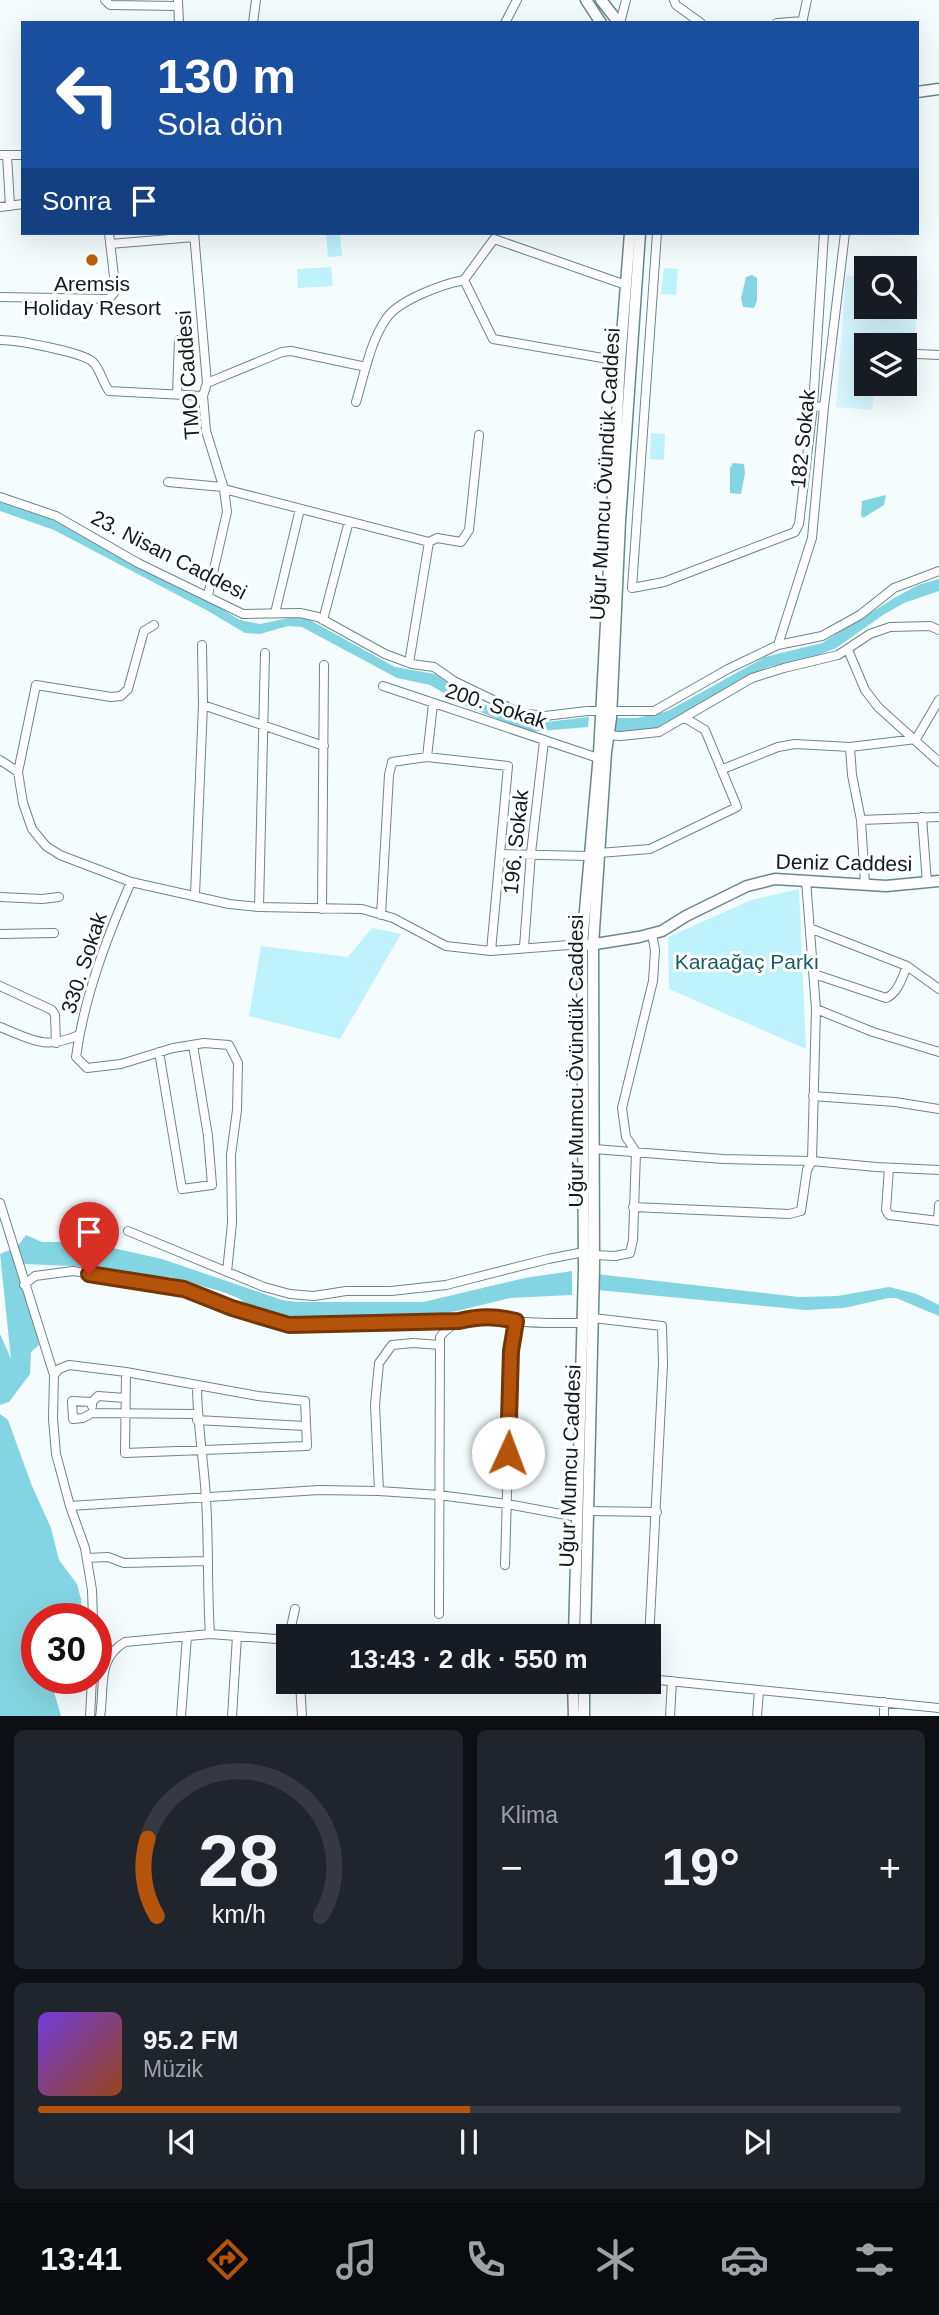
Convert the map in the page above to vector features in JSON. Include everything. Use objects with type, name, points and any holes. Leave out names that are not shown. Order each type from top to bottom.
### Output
[{"type":"street","points":[[105,0],[110,5],[178,3],[178,21]]},
{"type":"street","points":[[253,21],[256,0]]},
{"type":"street","points":[[506,21],[517,0]]},
{"type":"street","points":[[586,0],[600,21]]},
{"type":"street","points":[[601,0],[617,21]]},
{"type":"street","points":[[620,21],[626,0]]},
{"type":"street","points":[[674,0],[676,5],[698,21]]},
{"type":"street","points":[[803,21],[807,0]]},
{"type":"street","points":[[919,92],[939,89]]},
{"type":"street","points":[[4,155],[10,206]]},
{"type":"street","points":[[0,207],[21,204]]},
{"type":"street","points":[[0,297],[108,299],[114,293],[116,285],[109,235]]},
{"type":"street","points":[[110,244],[194,235]]},
{"type":"street","name":"TMO Caddesi","points":[[194,235],[207,383],[203,396],[208,438],[224,488],[226,512],[208,595]]},
{"type":"street","name":"Uğur Mumcu Övündük Caddesi","points":[[594,855],[598,758],[605,723],[621,361],[630,235]]},
{"type":"street","name":"Uğur Mumcu Övündük Caddesi","points":[[589,1297],[587,945],[640,235]]},
{"type":"street","points":[[657,235],[632,588],[664,582],[795,532],[799,524],[813,406],[824,235]]},
{"type":"street","name":"182 Sokak","points":[[778,645],[811,538],[845,235]]},
{"type":"street","points":[[356,402],[366,366],[386,318],[412,300],[448,283],[464,280],[496,236],[626,285]]},
{"type":"street","points":[[464,280],[493,339],[621,361]]},
{"type":"street","points":[[0,340],[53,348],[89,359],[96,365],[109,391],[203,396]]},
{"type":"street","points":[[177,394],[178,340]]},
{"type":"street","points":[[207,383],[282,352],[291,351],[366,366]]},
{"type":"street","points":[[917,354],[939,355]]},
{"type":"street","points":[[813,406],[824,407]]},
{"type":"street","points":[[168,482],[224,488],[429,542],[437,538],[461,542],[468,530],[479,435]]},
{"type":"street","name":"23. Nisan Caddesi","points":[[0,497],[56,516],[138,563],[243,614],[300,612],[323,620],[385,654],[409,663],[434,667],[454,681],[520,713],[605,723],[654,711],[728,669],[778,645],[822,636],[860,615],[894,587],[939,570]]},
{"type":"street","points":[[275,613],[300,509]]},
{"type":"street","points":[[323,620],[349,521]]},
{"type":"street","points":[[409,663],[429,542]]},
{"type":"street","points":[[930,626],[939,619]]},
{"type":"street","points":[[154,625],[144,631],[128,688],[121,696],[111,697],[36,685],[18,772],[23,803],[32,830],[46,846],[60,855],[131,881],[229,904],[362,909],[393,918],[446,946],[491,951],[587,945]]},
{"type":"street","points":[[605,723],[631,736],[659,732],[752,678],[838,655],[870,634],[890,626],[930,626],[939,630]]},
{"type":"street","points":[[195,895],[203,705],[202,645]]},
{"type":"street","points":[[848,650],[865,690],[878,707],[939,762]]},
{"type":"street","points":[[259,907],[265,653]]},
{"type":"street","points":[[321,909],[324,665]]},
{"type":"street","name":"200. Sokak","points":[[383,686],[598,758]]},
{"type":"street","points":[[916,739],[939,700]]},
{"type":"street","points":[[427,757],[433,704]]},
{"type":"street","points":[[203,705],[324,746]]},
{"type":"street","points":[[491,951],[500,854],[594,855],[650,849],[737,807],[705,730],[685,718]]},
{"type":"street","points":[[723,769],[778,747],[795,744],[850,747],[916,739]]},
{"type":"street","name":"196. Sokak","points":[[524,947],[531,853],[544,741]]},
{"type":"street","points":[[850,747],[852,775],[861,820],[864,884]]},
{"type":"street","name":"196. Sokak","points":[[381,915],[392,762],[427,757],[509,766],[500,854]]},
{"type":"street","points":[[0,760],[18,772]]},
{"type":"street","points":[[922,817],[933,882]]},
{"type":"street","points":[[861,820],[939,817]]},
{"type":"street","name":"Deniz Caddesi","points":[[587,945],[662,931],[685,916],[747,886],[775,879],[887,886],[933,882]]},
{"type":"street","points":[[633,1206],[792,1214],[801,1211],[805,1180],[812,1161],[816,1009],[806,880]]},
{"type":"street","name":"330. Sokak","points":[[131,881],[104,948],[79,1035],[76,1057],[87,1068],[121,1064],[159,1052]]},
{"type":"street","points":[[0,897],[59,897]]},
{"type":"street","points":[[811,929],[907,966],[938,986]]},
{"type":"street","points":[[0,934],[54,933]]},
{"type":"street","points":[[128,1231],[264,1287],[290,1294],[314,1296],[346,1291],[391,1292],[446,1285],[548,1259],[630,1253],[633,1240],[636,1152],[626,1137],[622,1108],[653,981],[655,950],[652,934]]},
{"type":"street","name":"Uğur Mumcu Övündük Caddesi","points":[[587,945],[594,1149],[589,1254]]},
{"type":"street","points":[[814,974],[886,998],[897,989],[907,966]]},
{"type":"street","points":[[0,986],[52,1010],[55,1015],[56,1042]]},
{"type":"street","points":[[816,1009],[873,1032],[939,1052]]},
{"type":"street","points":[[0,1027],[46,1044],[79,1035]]},
{"type":"street","points":[[193,1045],[208,1136],[212,1185],[182,1189],[159,1052],[193,1045],[204,1043],[229,1045],[238,1063],[237,1110],[230,1155],[232,1223],[227,1272]]},
{"type":"street","points":[[813,1096],[895,1102],[939,1109]]},
{"type":"street","points":[[594,1149],[723,1159],[812,1161],[939,1170]]},
{"type":"street","points":[[889,1168],[886,1210],[888,1215],[938,1221],[939,1205]]},
{"type":"street","points":[[0,1203],[54,1375],[53,1419],[56,1454],[87,1559],[92,1603]]},
{"type":"street","points":[[24,1284],[34,1276],[73,1271],[147,1282],[184,1289],[232,1308],[289,1325],[459,1321],[496,1316],[516,1321],[588,1320],[662,1326],[657,1512],[650,1624]]},
{"type":"street","name":"Uğur Mumcu Caddesi","points":[[585,1624],[583,1514],[589,1297]]},
{"type":"street","points":[[439,1614],[440,1337],[459,1321]]},
{"type":"street","points":[[505,1565],[511,1351],[516,1321]]},
{"type":"street","points":[[379,1491],[375,1405],[379,1363],[392,1345],[440,1345]]},
{"type":"street","points":[[54,1375],[59,1369],[69,1365],[126,1372],[258,1396],[305,1401],[307,1446],[125,1453],[126,1372]]},
{"type":"street","points":[[197,1385],[197,1417],[206,1498],[210,1634]]},
{"type":"street","points":[[92,1413],[92,1402],[98,1396],[125,1398]]},
{"type":"street","points":[[92,1402],[72,1401],[73,1419],[92,1413],[197,1417],[305,1426]]},
{"type":"street","points":[[70,1506],[319,1490],[439,1495],[583,1514],[657,1512]]},
{"type":"street","name":"Uğur Mumcu Caddesi","points":[[575,1624],[583,1514]]},
{"type":"street","points":[[87,1559],[108,1557],[124,1563],[206,1561]]},
{"type":"street","points":[[292,1624],[295,1609]]},
{"type":"street","points":[[100,1716],[107,1657],[125,1642],[210,1634],[276,1638]]},
{"type":"street","points":[[181,1716],[187,1636]]},
{"type":"street","points":[[232,1716],[237,1636]]},
{"type":"street","points":[[661,1680],[939,1708]]},
{"type":"street","points":[[670,1716],[672,1681]]},
{"type":"street","points":[[757,1716],[760,1690]]},
{"type":"street","points":[[90,1716],[91,1694]]},
{"type":"street","points":[[301,1694],[302,1716]]},
{"type":"street","points":[[573,1694],[574,1716]]},
{"type":"street","points":[[584,1694],[584,1716]]},
{"type":"street","points":[[584,1703],[588,1694]]},
{"type":"street","points":[[884,1702],[884,1716]]},
{"type":"shaded area","points":[[752,275],[757,278],[757,301],[754,308],[743,307],[741,298],[746,277]]},
{"type":"shaded area","points":[[846,276],[854,276],[854,319],[916,319],[915,333],[854,333],[854,396],[874,396],[872,410],[836,407]]},
{"type":"shaded area","points":[[733,463],[744,464],[741,494],[730,493],[730,468]]},
{"type":"shaded area","points":[[886,495],[884,505],[863,518],[862,501]]},
{"type":"shaded area","points":[[0,502],[61,523],[106,550],[207,600],[240,620],[260,624],[293,617],[310,620],[395,667],[435,674],[469,697],[523,723],[589,717],[588,727],[529,732],[466,706],[430,685],[397,678],[302,627],[288,626],[260,634],[245,633],[54,530],[0,511]]},
{"type":"shaded area","points":[[939,579],[939,591],[904,603],[836,648],[811,658],[768,667],[659,727],[613,733],[615,718],[637,718],[668,711],[765,657],[822,643],[896,597],[918,585]]},
{"type":"shaded area","points":[[26,1235],[42,1242],[86,1242],[162,1259],[282,1300],[297,1302],[423,1302],[525,1278],[572,1271],[572,1295],[510,1298],[430,1315],[280,1318],[262,1314],[238,1298],[223,1292],[170,1277],[145,1278],[95,1267],[23,1264],[39,1345],[31,1352],[30,1374],[9,1402],[0,1405],[0,1334],[11,1359],[0,1254],[17,1247]]},
{"type":"shaded area","points":[[596,1274],[799,1297],[837,1296],[889,1287],[917,1294],[939,1305],[939,1316],[896,1298],[844,1308],[805,1310],[597,1290]]},
{"type":"shaded area","points":[[0,1414],[8,1420],[32,1486],[51,1528],[59,1560],[77,1584],[81,1603],[21,1603],[21,1694],[55,1694],[61,1716],[0,1716]]},
{"type":"green space","points":[[326,235],[340,235],[342,256],[328,257]]},
{"type":"green space","points":[[331,267],[333,286],[298,288],[297,269]]},
{"type":"green space","points":[[664,268],[678,269],[676,295],[661,294]]},
{"type":"green space","points":[[651,433],[665,434],[664,460],[650,459]]},
{"type":"green space","name":"Karaağaç Parkı","points":[[799,889],[806,1049],[669,989],[668,937],[751,900]]},
{"type":"green space","points":[[372,928],[401,934],[340,1039],[249,1016],[261,946],[348,957]]},
{"type":"place","name":"Aremsis Holiday Resort","points":[[92,260]]},
{"type":"route","points":[[89,1274],[184,1289],[232,1308],[289,1325],[459,1321],[481,1316],[496,1316],[516,1321],[511,1351],[508,1453]]}]
